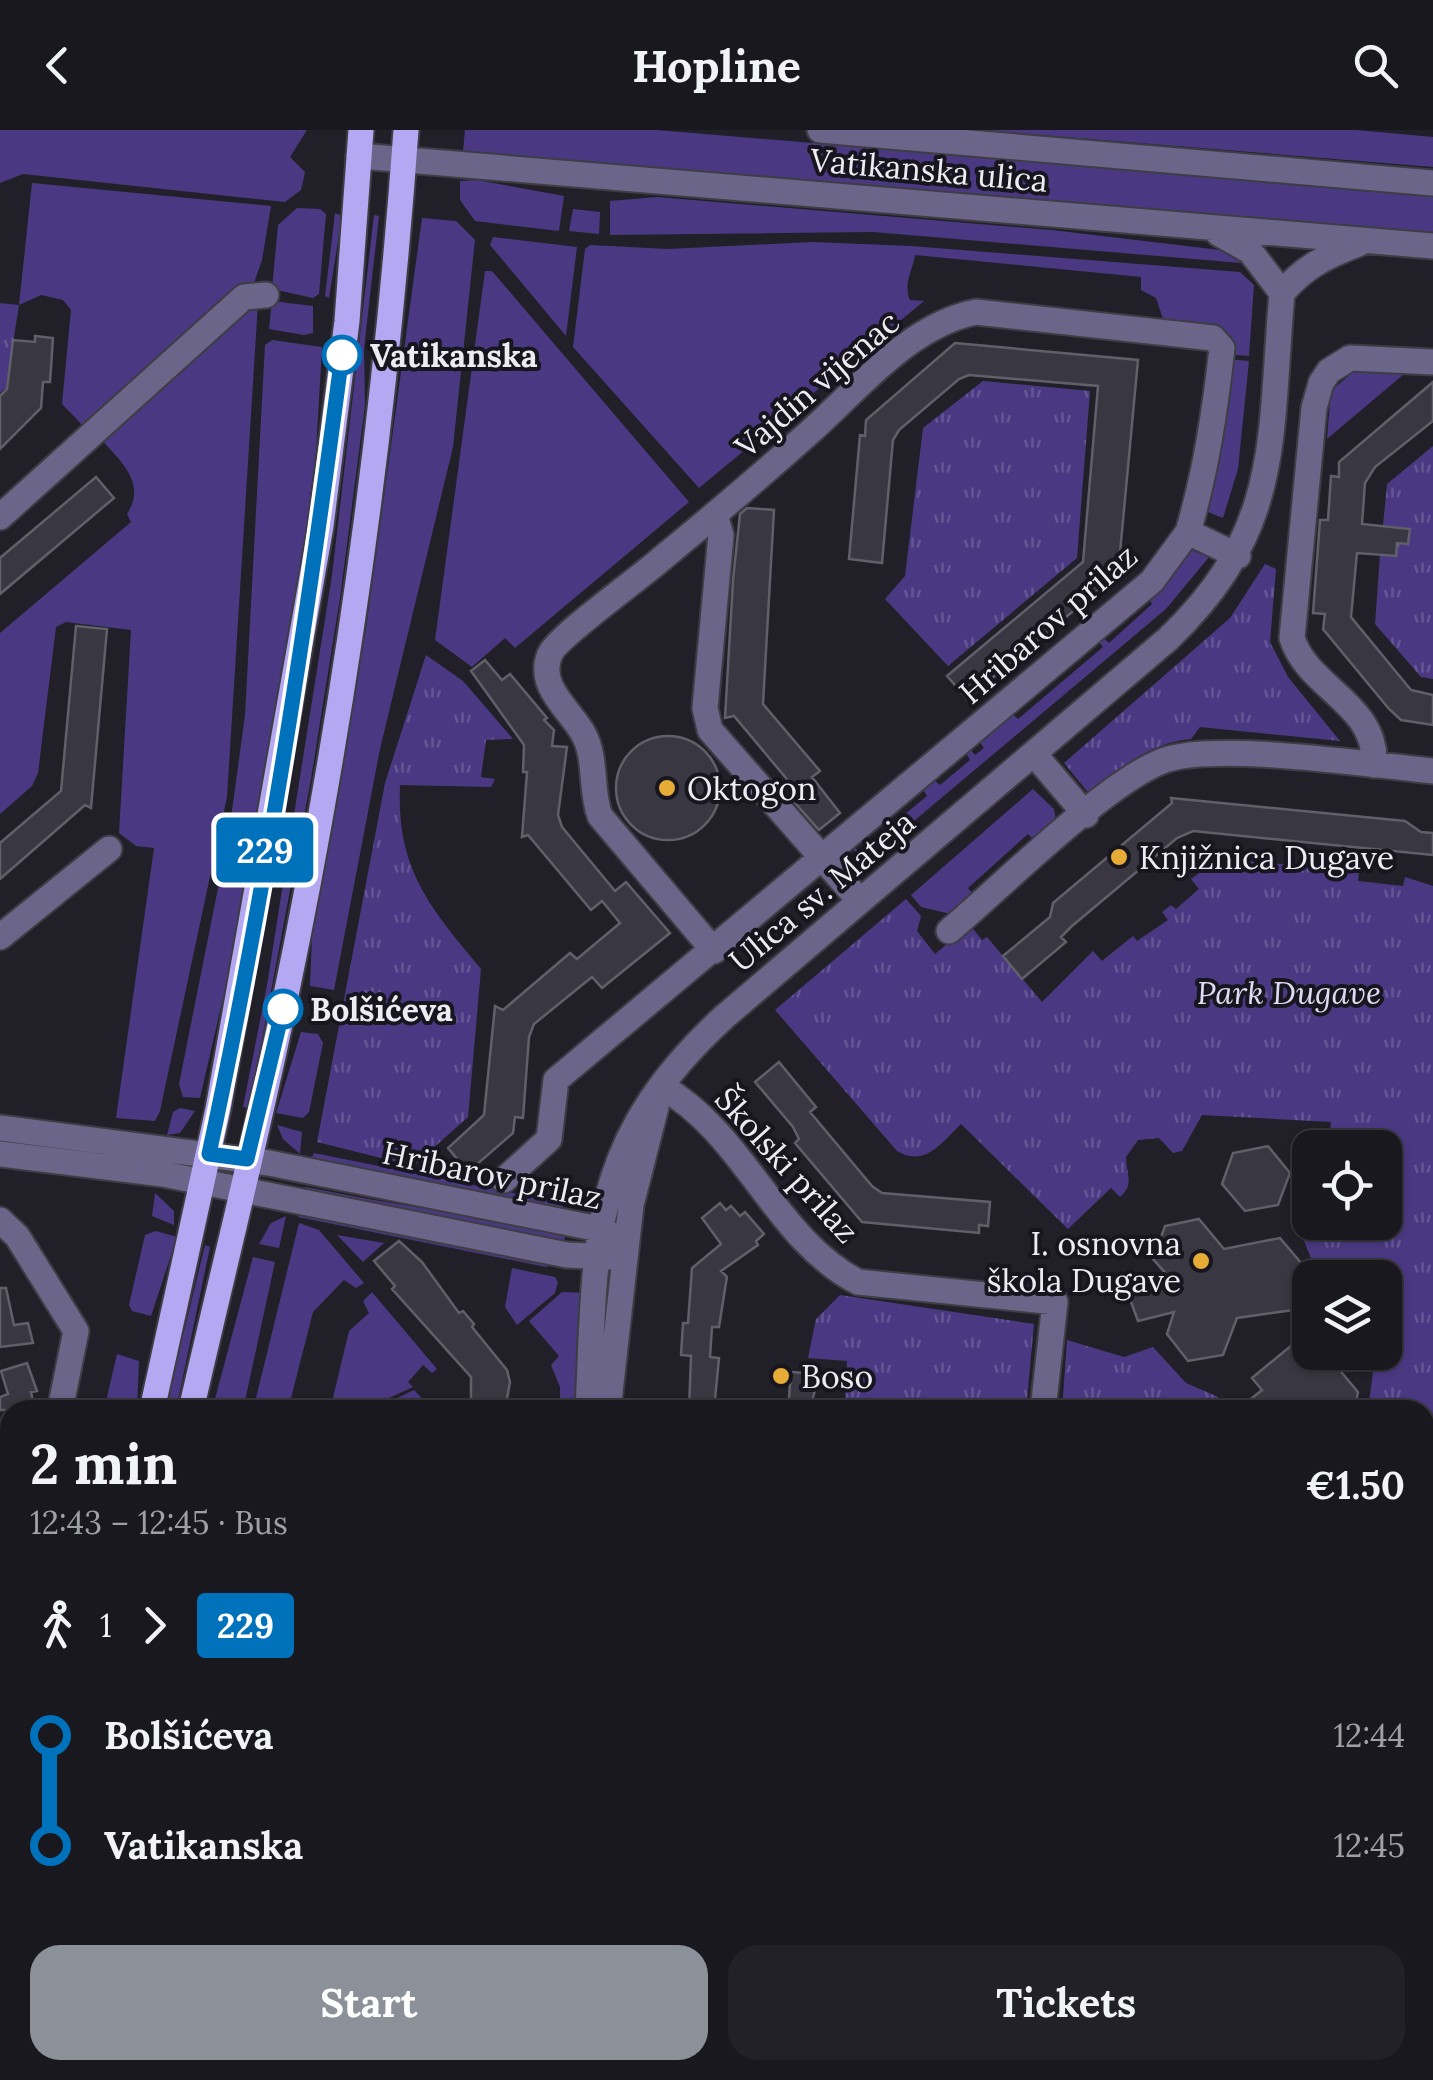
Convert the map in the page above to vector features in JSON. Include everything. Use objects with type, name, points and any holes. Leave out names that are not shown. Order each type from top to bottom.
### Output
[{"type":"main road","points":[[193,1400],[283,1009],[333,735],[375,436],[406,130]]},
{"type":"main road","points":[[154,1400],[204,1182],[321,526],[347,320],[360,143]]},
{"type":"street","name":"Vatikanska ulica","points":[[820,130],[1433,183]]},
{"type":"street","name":"Vatikanska ulica","points":[[360,143],[404,160],[1433,246]]},
{"type":"street","points":[[1209,228],[1250,251],[1282,293],[1300,272],[1319,259],[1367,240]]},
{"type":"street","points":[[0,517],[234,306],[254,293],[266,295]]},
{"type":"street","name":"Ulica sv. Mateja","points":[[589,1400],[599,1229],[605,1195],[623,1146],[697,1042],[1199,609],[1238,556],[1260,499],[1266,472],[1282,293]]},
{"type":"street","name":"Vajdin vijenac","points":[[715,515],[905,346],[948,317],[976,312],[1213,338],[1222,348],[1218,397],[1206,468],[1188,532]]},
{"type":"street","points":[[1374,765],[1374,742],[1364,722],[1302,656],[1292,638],[1314,408],[1329,371],[1350,358],[1433,362]]},
{"type":"street","points":[[714,951],[600,816],[593,797],[587,740],[558,702],[548,680],[548,659],[569,634],[715,515],[721,535],[706,718],[710,730],[860,901]]},
{"type":"street","name":"Hribarov prilaz","points":[[504,1180],[549,1140],[556,1080],[1152,581],[1188,532]]},
{"type":"street","points":[[1188,532],[1238,556]]},
{"type":"street","points":[[1034,754],[1086,815]]},
{"type":"street","points":[[949,931],[1140,772],[1184,755],[1433,771]]},
{"type":"street","points":[[0,937],[108,849]]},
{"type":"street","name":"Ulica sv. Mateja","points":[[609,1400],[636,1180],[662,1088]]},
{"type":"street","name":"Školski prilaz","points":[[662,1088],[711,1122],[822,1260],[838,1272],[858,1282],[1054,1302],[1044,1400]]},
{"type":"street","name":"Hribarov prilaz","points":[[0,1128],[247,1159],[599,1229],[616,1236],[625,1248],[613,1258],[597,1260],[204,1182],[0,1154]]},
{"type":"street","points":[[0,1220],[17,1236],[76,1331],[62,1400]]},
{"type":"green space","points":[[0,130],[307,130],[290,157],[305,172],[301,190],[285,202],[23,174],[0,183]]},
{"type":"green space","points":[[465,130],[657,130],[1433,195],[1433,234],[463,151]]},
{"type":"green space","points":[[980,130],[1356,130],[1433,137],[1433,167]]},
{"type":"green space","points":[[477,180],[564,196],[559,231],[475,221],[460,200],[460,181]]},
{"type":"green space","points":[[32,183],[271,206],[262,260],[253,286],[85,428],[62,404],[71,310],[63,300],[41,295],[19,305]]},
{"type":"green space","points":[[657,197],[1052,230],[1220,250],[1253,264],[873,232],[610,235],[610,201]]},
{"type":"green space","points":[[297,208],[320,209],[326,214],[319,294],[313,298],[272,289],[278,225]]},
{"type":"green space","points":[[573,209],[600,212],[599,234],[569,231]]},
{"type":"green space","points":[[335,213],[342,216],[329,298],[325,296]]},
{"type":"green space","points":[[374,215],[379,216],[364,349],[365,405],[340,598],[311,779],[249,1108],[243,1107],[267,985],[332,575]]},
{"type":"green space","points":[[422,218],[456,221],[475,240],[453,447],[380,749],[334,990],[310,986],[312,937],[366,629]]},
{"type":"green space","points":[[493,237],[577,247],[566,336],[490,245]]},
{"type":"green space","points":[[813,242],[1240,272],[1254,285],[1249,356],[1224,354],[1165,325],[1156,298],[1141,290],[1141,277],[915,255],[908,294],[910,300],[924,301],[699,488],[573,347],[585,249],[590,245],[668,249]]},
{"type":"green space","points":[[485,271],[492,271],[689,502],[515,648],[505,638],[472,667],[435,640]]},
{"type":"green space","points":[[272,301],[313,306],[313,333],[269,329]]},
{"type":"green space","points":[[0,303],[19,305],[6,388],[0,393]]},
{"type":"green space","points":[[258,303],[227,797],[160,1111],[155,1121],[116,1118],[154,848],[136,846],[119,833],[131,630],[66,622],[56,627],[38,773],[32,786],[0,814],[0,633],[131,522],[127,514],[133,483],[101,439]]},
{"type":"green space","points":[[272,340],[322,347],[316,452],[298,593],[247,894],[200,1098],[183,1097],[179,1084],[229,833],[245,715],[265,345]]},
{"type":"green space","points":[[1225,359],[1249,361],[1238,469],[1223,518],[1201,509]]},
{"type":"green space","points":[[1355,370],[1404,374],[1327,439],[1331,391]]},
{"type":"green space","points":[[983,381],[1090,391],[1077,558],[948,666],[885,599],[905,576],[923,428]]},
{"type":"green space","points":[[1433,446],[1433,679],[1421,677],[1375,624],[1380,555],[1396,556],[1397,543],[1409,529],[1383,526],[1387,484]]},
{"type":"green space","points":[[1188,549],[1209,557],[1166,609],[864,863],[850,845],[860,852],[888,829],[882,820],[887,817],[893,824],[927,796],[922,788],[933,779],[940,785],[970,760],[964,750],[968,747],[975,755],[984,748],[977,739],[1008,709],[1018,719],[1103,647],[1096,638],[1100,635],[1109,643],[1152,604],[1146,595]]},
{"type":"green space","points":[[1265,564],[1276,569],[1270,642],[1288,677],[1340,741],[1200,727],[1191,739],[1176,741],[1136,758],[1091,796],[1064,763],[1230,618]]},
{"type":"green space","points":[[426,655],[463,681],[513,739],[486,740],[481,777],[495,779],[491,787],[400,785],[400,815],[410,864],[432,906],[481,969],[468,1117],[413,1166],[317,1142],[385,783]]},
{"type":"green space","points":[[1033,789],[1054,809],[1056,821],[1035,841],[1028,834],[968,888],[976,898],[955,915],[921,907],[911,895]]},
{"type":"green space","name":"Park Dugave","points":[[1219,858],[1359,872],[1358,881],[1403,886],[1405,877],[1433,886],[1433,1400],[1369,1400],[1372,1370],[1402,1370],[1402,1260],[1312,1260],[1304,1240],[1402,1240],[1402,1130],[1330,1130],[1331,1122],[1202,1115],[1182,1151],[1173,1153],[1159,1138],[1138,1140],[1126,1157],[1125,1192],[1120,1197],[1111,1188],[1068,1229],[961,1124],[925,1155],[897,1151],[775,1010],[906,899],[921,916],[917,931],[935,954],[970,925],[982,940],[987,937],[1042,1002],[1093,951],[1102,961],[1133,936],[1137,941],[1168,920],[1162,912],[1171,905],[1176,909],[1199,889],[1191,879]]},
{"type":"green space","points":[[301,1032],[318,1034],[323,1043],[309,1112],[303,1118],[276,1113]]},
{"type":"green space","points":[[180,1108],[195,1111],[180,1133],[167,1135],[173,1112]]},
{"type":"green space","points":[[277,1125],[302,1132],[300,1154],[283,1139]]},
{"type":"green space","points":[[314,1153],[557,1202],[569,1211],[311,1159]]},
{"type":"green space","points":[[306,1187],[566,1233],[563,1244],[304,1192]]},
{"type":"green space","points":[[155,1193],[174,1211],[174,1225],[152,1216]]},
{"type":"green space","points":[[299,1211],[560,1263],[546,1267],[298,1217]]},
{"type":"green space","points":[[286,1216],[279,1248],[259,1244],[271,1223]]},
{"type":"green space","points":[[299,1223],[319,1230],[364,1283],[356,1288],[344,1280],[313,1312],[291,1400],[255,1400]]},
{"type":"green space","points":[[156,1231],[177,1237],[151,1316],[132,1311],[129,1305],[145,1235]]},
{"type":"green space","points":[[337,1235],[384,1243],[363,1262]]},
{"type":"green space","points":[[205,1245],[210,1247],[178,1400],[167,1400]]},
{"type":"green space","points":[[253,1257],[275,1262],[245,1400],[215,1400]]},
{"type":"green space","points":[[512,1268],[555,1277],[558,1282],[555,1293],[517,1325],[505,1307]]},
{"type":"green space","points":[[372,1292],[437,1369],[432,1373],[423,1365],[408,1382],[413,1387],[385,1400],[332,1400],[349,1331],[369,1313],[363,1301]]},
{"type":"green space","points":[[562,1292],[588,1293],[583,1400],[560,1400],[560,1387],[551,1365],[559,1356],[529,1321]]},
{"type":"green space","points":[[840,1295],[1034,1324],[1027,1400],[845,1400],[847,1361],[808,1358],[816,1319]]},
{"type":"green space","points":[[1067,1340],[1124,1357],[1153,1347],[1186,1383],[1221,1400],[1063,1400]]},
{"type":"green space","points":[[117,1354],[139,1361],[137,1400],[106,1400]]},
{"type":"green space","points":[[414,1390],[423,1400],[393,1400]]},
{"type":"building","points":[[35,336],[53,338],[50,382],[43,382],[41,408],[0,449],[0,396],[7,389],[13,340],[35,342]]},
{"type":"building","points":[[955,343],[1138,360],[1118,574],[967,699],[947,676],[1083,562],[1098,386],[969,375],[959,379],[899,430],[893,440],[882,563],[849,559],[860,435],[865,436],[866,420]]},
{"type":"building","points":[[1433,382],[1433,421],[1375,467],[1365,483],[1362,524],[1410,529],[1408,544],[1397,543],[1396,556],[1357,553],[1351,617],[1411,690],[1433,695],[1433,725],[1401,720],[1389,709],[1323,629],[1325,614],[1313,613],[1320,520],[1328,520],[1331,476],[1339,477],[1339,462]]},
{"type":"building","points":[[96,477],[114,498],[0,594],[0,558]]},
{"type":"building","points":[[747,508],[774,510],[763,704],[820,771],[812,777],[840,813],[819,830],[789,796],[796,790],[734,716],[725,718],[733,580],[740,514]]},
{"type":"building","points":[[76,626],[107,629],[91,808],[85,805],[0,879],[0,843],[61,791]]},
{"type":"building","points":[[485,660],[502,680],[510,674],[547,718],[544,720],[554,730],[552,746],[567,747],[558,815],[562,827],[615,891],[626,882],[670,933],[602,988],[592,977],[534,1024],[529,1037],[523,1118],[515,1117],[513,1133],[468,1172],[448,1148],[484,1115],[495,1006],[503,1010],[570,953],[577,959],[620,923],[602,901],[591,910],[528,835],[522,837],[527,772],[523,772],[524,745],[471,671]]},
{"type":"building","name":"Oktogon","points":[[668,736],[688,740],[705,751],[716,768],[720,788],[716,808],[705,825],[688,836],[668,840],[648,836],[631,825],[620,808],[616,788],[620,768],[631,751],[648,740]]},
{"type":"building","points":[[1171,798],[1405,821],[1421,832],[1433,833],[1433,855],[1193,831],[1177,838],[1072,926],[1061,937],[1066,942],[1022,979],[1003,956],[1050,917],[1053,903],[1172,803]]},
{"type":"building","points":[[779,1062],[816,1107],[810,1112],[872,1186],[882,1193],[990,1202],[988,1226],[979,1225],[979,1233],[862,1222],[795,1143],[799,1139],[793,1127],[755,1082]]},
{"type":"building","points":[[1268,1146],[1290,1173],[1278,1205],[1245,1211],[1222,1184],[1233,1153]]},
{"type":"building","points":[[720,1203],[726,1210],[731,1206],[740,1216],[745,1212],[764,1234],[756,1241],[758,1245],[721,1271],[727,1277],[719,1327],[712,1327],[710,1357],[719,1358],[715,1400],[689,1400],[691,1356],[681,1355],[692,1268],[721,1244],[702,1218]]},
{"type":"building","points":[[1199,1219],[1224,1249],[1280,1238],[1299,1260],[1292,1260],[1292,1310],[1237,1318],[1223,1355],[1188,1361],[1167,1334],[1174,1312],[1138,1321],[1130,1299],[1130,1281],[1168,1276],[1153,1259],[1165,1226]]},
{"type":"building","points":[[399,1241],[422,1262],[507,1370],[510,1382],[507,1400],[471,1400],[471,1377],[392,1289],[395,1286],[374,1261]]},
{"type":"building","points":[[0,1288],[6,1288],[14,1325],[28,1323],[33,1343],[0,1347]]},
{"type":"building","points":[[1292,1345],[1292,1370],[1340,1370],[1358,1392],[1356,1400],[1250,1400],[1262,1390],[1252,1378]]},
{"type":"building","points":[[27,1363],[37,1391],[31,1392],[33,1400],[0,1400],[8,1394],[1,1371]]},
{"type":"building","points":[[791,1372],[819,1374],[812,1400],[789,1400]]},
{"type":"bus line","name":"229","points":[[283,1009],[247,1159],[209,1154],[287,731],[321,526],[342,355]]},
{"type":"place","name":"Vatikanska","points":[[342,355]]},
{"type":"place","name":"Oktogon","points":[[667,788]]},
{"type":"place","name":"Knjižnica Dugave","points":[[1119,857]]},
{"type":"place","name":"Bolšićeva","points":[[283,1009]]},
{"type":"place","name":"I. osnovna škola Dugave","points":[[1201,1261]]},
{"type":"place","name":"Boso","points":[[781,1376]]}]
